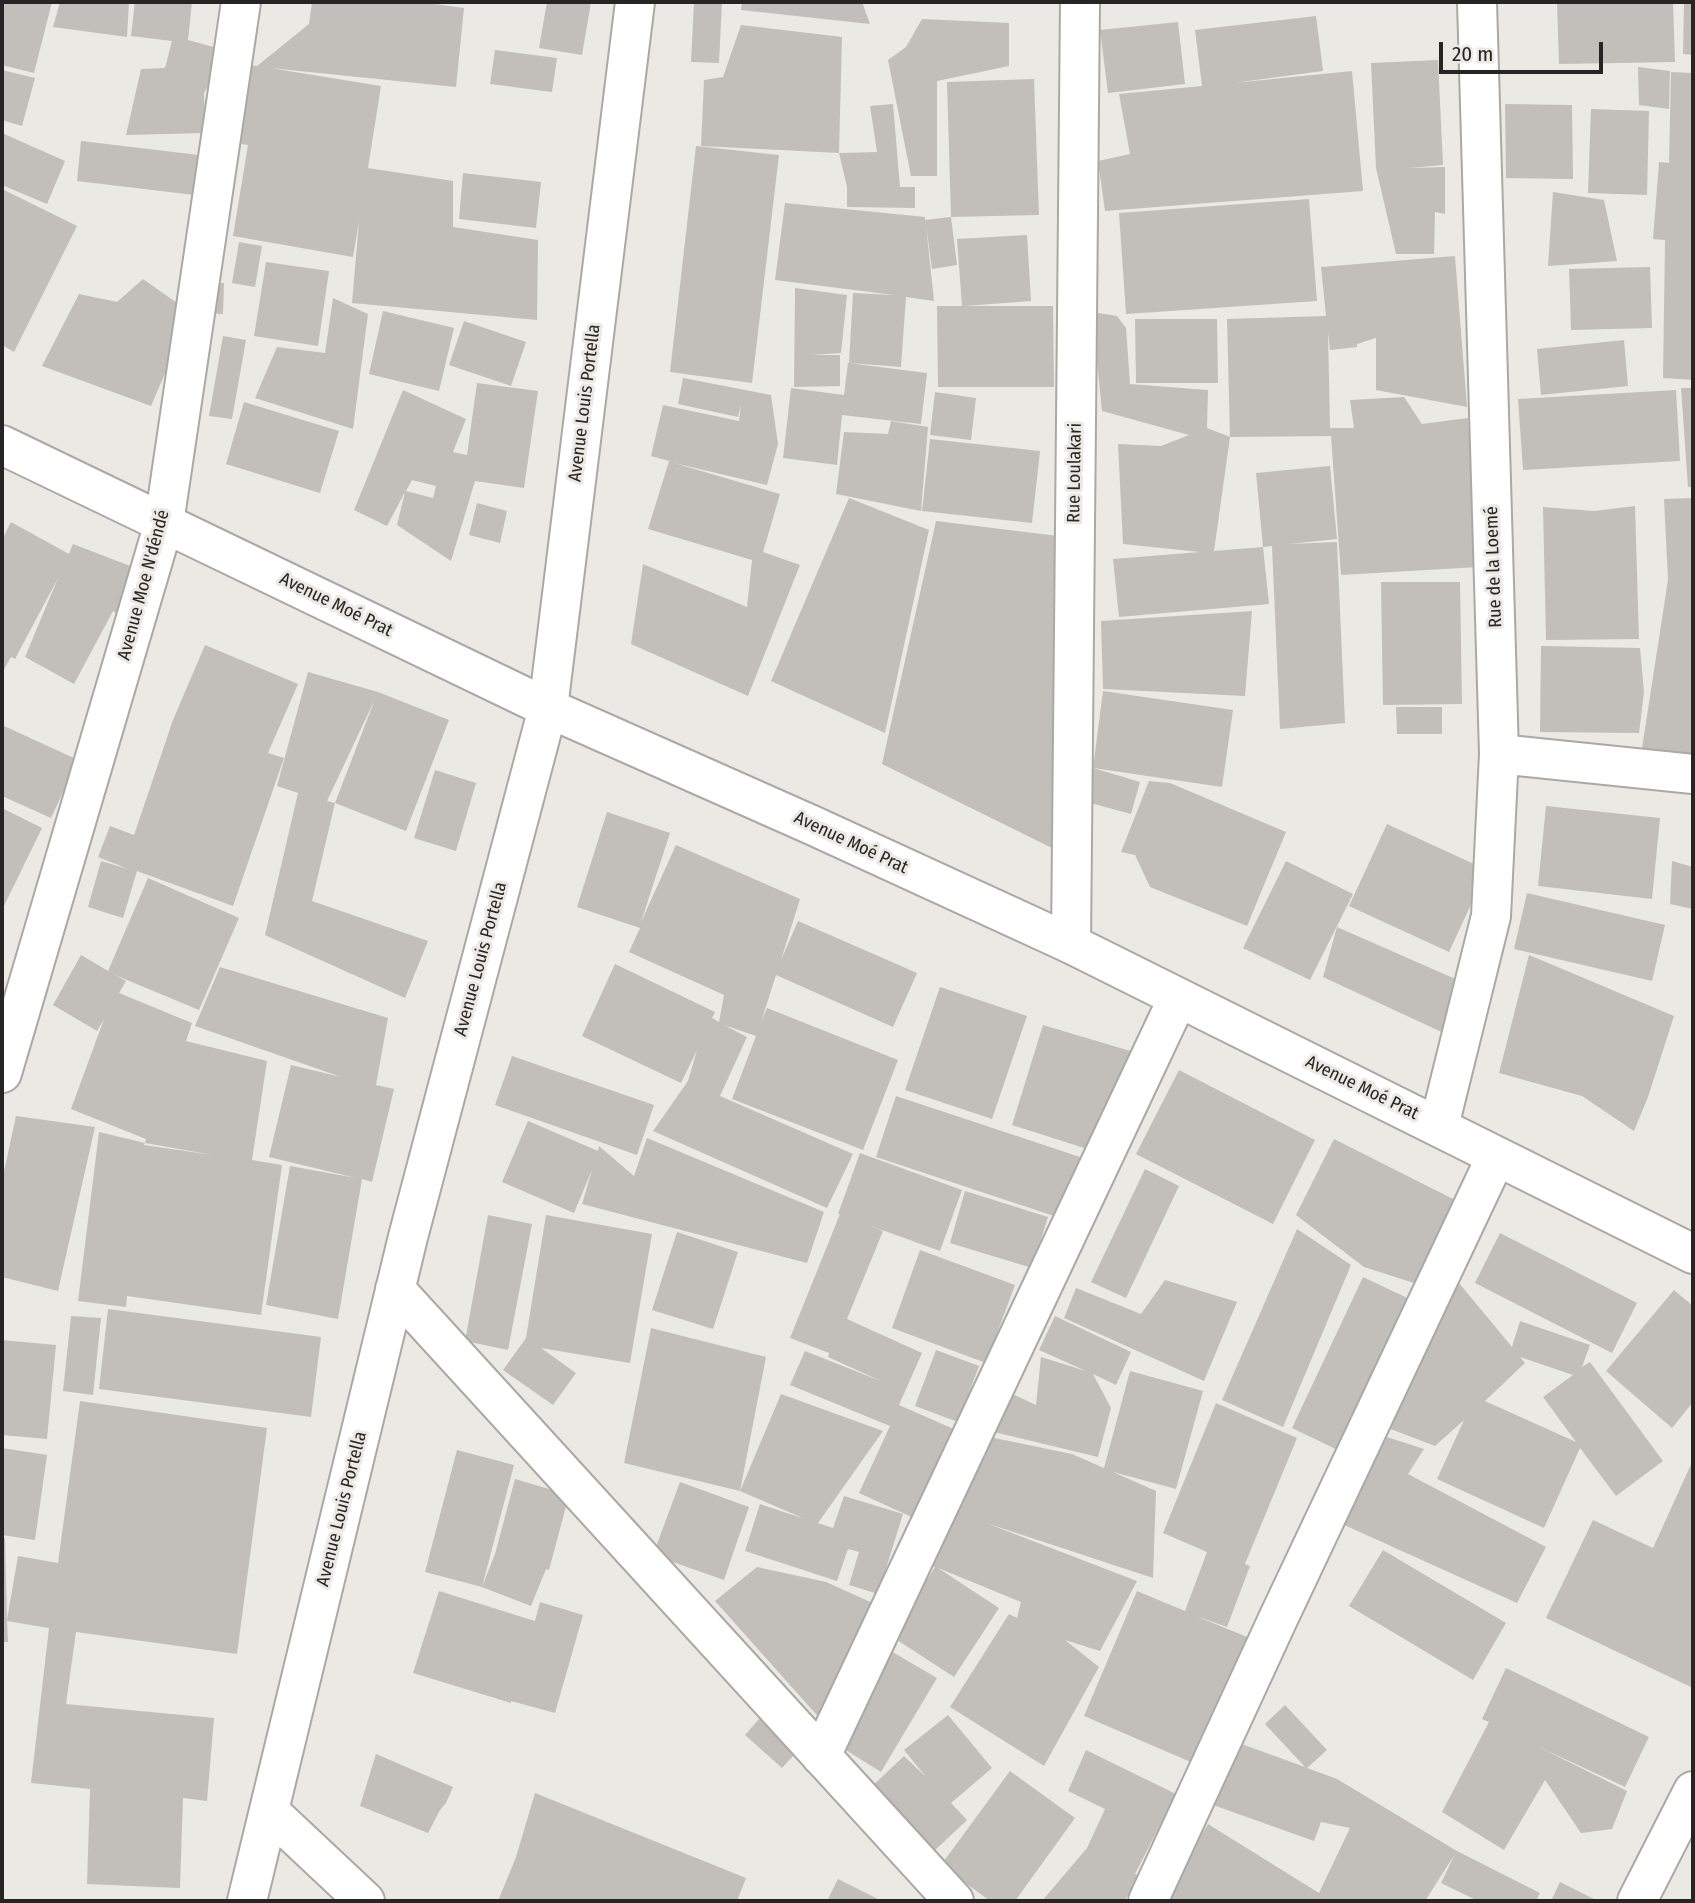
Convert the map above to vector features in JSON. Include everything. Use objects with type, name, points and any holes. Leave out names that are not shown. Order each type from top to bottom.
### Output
[{"type":"street","name":"Avenue Moe N'déndé","points":[[2,1073],[164,523],[241,2]]},
{"type":"street","name":"Avenue Louis Portella","points":[[247,1901],[396,1289],[548,708],[635,2]]},
{"type":"street","name":"Rue Loulakari","points":[[1071,944],[1080,2]]},
{"type":"street","name":"Rue de la Loemé","points":[[1439,1126],[1491,916],[1499,754],[1477,2]]},
{"type":"street","name":"Avenue Moé Prat","points":[[2,445],[548,708],[1071,944],[1693,1254]]},
{"type":"street","points":[[1499,754],[1693,774]]},
{"type":"street","points":[[821,1756],[1178,998]]},
{"type":"street","points":[[1148,1901],[1496,1157]]},
{"type":"street","points":[[396,1289],[954,1901]]},
{"type":"street","points":[[1637,1901],[1693,1791]]},
{"type":"street","points":[[269,1811],[365,1901]]},
{"type":"building","points":[[2,2],[52,2],[34,73],[2,65]]},
{"type":"building","points":[[60,2],[129,2],[127,37],[53,27]]},
{"type":"building","points":[[135,2],[192,2],[188,40],[228,51],[204,93],[205,133],[126,135],[141,69],[165,68],[172,41],[131,36]]},
{"type":"building","points":[[312,2],[420,2],[464,8],[456,87],[270,68],[381,86],[368,168],[453,181],[453,227],[538,240],[537,320],[352,303],[359,221],[353,257],[233,236],[248,145],[231,142],[244,64],[257,66],[309,24]]},
{"type":"building","points":[[547,2],[591,2],[582,55],[539,48]]},
{"type":"building","points":[[694,2],[722,2],[719,63],[691,62]]},
{"type":"building","points":[[742,2],[862,2],[870,24],[741,10]]},
{"type":"building","points":[[1557,2],[1673,2],[1675,62],[1559,64]]},
{"type":"building","points":[[1684,2],[1693,2],[1693,55],[1683,54]]},
{"type":"building","points":[[1316,16],[1323,71],[1233,83],[1352,71],[1363,191],[1105,211],[1098,161],[1130,154],[1119,94],[1202,86],[1195,30]]},
{"type":"building","points":[[922,19],[1009,23],[1009,66],[937,81],[937,176],[911,176],[888,60],[906,47]]},
{"type":"building","points":[[1178,22],[1185,84],[1108,93],[1100,30]]},
{"type":"building","points":[[741,25],[842,37],[839,153],[701,146],[704,80],[723,77]]},
{"type":"building","points":[[495,50],[557,58],[552,92],[490,84]]},
{"type":"building","points":[[1438,60],[1443,165],[1409,168],[1445,167],[1445,214],[1435,212],[1434,254],[1396,254],[1376,168],[1371,63]]},
{"type":"building","points":[[1638,67],[1670,71],[1669,109],[1639,105]]},
{"type":"building","points":[[2,70],[35,78],[22,126],[2,120]]},
{"type":"building","points":[[1671,72],[1693,73],[1693,380],[1663,378],[1665,240],[1653,239],[1659,162],[1669,163]]},
{"type":"building","points":[[1034,79],[1039,215],[951,217],[947,82]]},
{"type":"building","points":[[893,104],[900,187],[915,187],[915,208],[847,207],[847,187],[839,153],[877,152],[870,106]]},
{"type":"building","points":[[1505,104],[1572,105],[1573,179],[1506,178]]},
{"type":"building","points":[[1591,109],[1649,111],[1647,195],[1588,193]]},
{"type":"building","points":[[2,133],[65,161],[47,204],[2,185]]},
{"type":"building","points":[[81,141],[199,155],[194,195],[77,181]]},
{"type":"building","points":[[696,146],[779,155],[752,383],[670,372]]},
{"type":"building","points":[[463,173],[541,182],[536,228],[459,219]]},
{"type":"building","points":[[2,189],[77,226],[14,352],[2,345]]},
{"type":"building","points":[[1553,192],[1604,200],[1617,261],[1548,266]]},
{"type":"building","points":[[1309,199],[1317,301],[1126,314],[1119,213]]},
{"type":"building","points":[[785,203],[925,217],[925,220],[951,217],[957,265],[932,269],[926,225],[934,301],[906,297],[901,367],[849,363],[853,293],[894,295],[775,280]]},
{"type":"building","points":[[1027,235],[1031,301],[965,306],[1053,306],[1054,387],[938,387],[937,306],[962,306],[957,239]]},
{"type":"building","points":[[239,242],[262,246],[255,287],[232,283]]},
{"type":"building","points":[[1455,256],[1467,407],[1376,390],[1376,338],[1357,344],[1357,347],[1330,350],[1328,331],[1330,428],[1354,428],[1350,400],[1404,397],[1422,424],[1468,418],[1478,567],[1341,575],[1331,436],[1230,437],[1227,319],[1326,316],[1321,267]]},
{"type":"building","points":[[266,262],[329,271],[318,346],[254,336]]},
{"type":"building","points":[[1650,267],[1652,328],[1571,330],[1569,269]]},
{"type":"building","points":[[143,279],[191,313],[151,406],[42,366],[79,294],[117,302]]},
{"type":"building","points":[[207,282],[224,283],[223,314],[206,313]]},
{"type":"building","points":[[795,288],[847,295],[841,353],[811,355],[840,355],[840,386],[794,387]]},
{"type":"building","points":[[333,298],[368,314],[353,429],[255,398],[277,347],[325,353]]},
{"type":"building","points":[[383,311],[454,328],[439,391],[369,374]]},
{"type":"building","points":[[1092,312],[1117,316],[1126,328],[1130,384],[1208,390],[1207,428],[1230,437],[1214,551],[1263,547],[1269,604],[1119,617],[1113,559],[1200,552],[1123,544],[1118,444],[1161,446],[1189,435],[1102,411]]},
{"type":"building","points":[[1135,319],[1217,319],[1218,383],[1136,383]]},
{"type":"building","points":[[464,321],[526,342],[511,386],[449,365]]},
{"type":"building","points":[[223,336],[246,340],[232,419],[209,416]]},
{"type":"building","points":[[1624,340],[1628,386],[1541,395],[1537,349]]},
{"type":"building","points":[[848,363],[927,373],[921,424],[842,415],[837,465],[783,458],[791,388],[844,395]]},
{"type":"building","points":[[683,378],[771,395],[778,444],[767,485],[674,463],[780,494],[763,552],[800,565],[748,696],[631,644],[643,564],[747,607],[752,560],[648,529],[669,461],[651,456],[663,405],[739,421],[741,404],[738,417],[678,404]]},
{"type":"building","points":[[477,383],[538,391],[524,488],[475,481],[451,561],[397,525],[405,492],[387,526],[354,510],[403,390],[466,419],[453,452],[467,455]],"holes":[[[412,480],[436,486],[433,498],[406,491]]]},
{"type":"building","points":[[1681,388],[1693,388],[1693,487],[1688,487]]},
{"type":"building","points":[[1676,390],[1680,461],[1523,470],[1518,399]]},
{"type":"building","points":[[935,392],[976,398],[971,440],[930,435]]},
{"type":"building","points":[[244,402],[339,431],[320,493],[226,464]]},
{"type":"building","points":[[891,421],[928,427],[921,511],[836,494],[844,432],[888,434]]},
{"type":"building","points":[[930,439],[1040,451],[1032,523],[922,511]]},
{"type":"building","points":[[1330,466],[1337,539],[1289,544],[1337,542],[1345,723],[1280,729],[1272,546],[1263,547],[1256,473]]},
{"type":"building","points":[[849,498],[929,530],[885,733],[771,681]]},
{"type":"building","points":[[1693,498],[1693,765],[1640,761],[1668,580],[1664,499]]},
{"type":"building","points":[[477,503],[507,511],[500,543],[469,535]]},
{"type":"building","points":[[1635,506],[1639,639],[1546,640],[1543,507],[1594,511]]},
{"type":"building","points":[[936,521],[1066,537],[1058,851],[882,764]]},
{"type":"building","points":[[11,522],[69,554],[73,544],[151,574],[138,630],[113,611],[74,684],[25,657],[58,578],[15,659],[11,657],[2,673],[2,540]]},
{"type":"building","points":[[1381,582],[1460,582],[1462,704],[1383,705]]},
{"type":"building","points":[[1252,611],[1245,696],[1103,689],[1101,621]]},
{"type":"building","points":[[205,645],[298,684],[268,753],[284,758],[233,906],[137,871],[123,918],[88,907],[101,861],[128,869],[98,857],[110,826],[134,835],[173,720]]},
{"type":"building","points":[[1541,646],[1640,648],[1644,692],[1639,733],[1540,732]]},
{"type":"building","points":[[308,672],[378,692],[449,720],[406,831],[335,803],[312,901],[428,941],[405,998],[265,935],[298,793],[277,786]],"holes":[[[375,699],[335,803],[327,801]]]},
{"type":"building","points":[[1103,691],[1233,710],[1222,787],[1093,768]]},
{"type":"building","points":[[1396,707],[1442,707],[1442,734],[1397,734]]},
{"type":"building","points":[[2,725],[78,760],[51,818],[2,796]]},
{"type":"building","points":[[1093,768],[1140,782],[1131,814],[1083,801]]},
{"type":"building","points":[[435,770],[476,783],[456,851],[414,838]]},
{"type":"building","points":[[1149,781],[1170,783],[1286,832],[1247,926],[1150,887],[1135,855],[1121,852]]},
{"type":"building","points":[[1546,806],[1660,818],[1652,899],[1538,886]]},
{"type":"building","points":[[2,808],[42,828],[2,910]]},
{"type":"building","points":[[607,812],[670,833],[641,922],[676,845],[800,899],[781,960],[798,921],[917,973],[893,1027],[776,975],[761,1022],[767,1008],[898,1060],[863,1150],[732,1099],[756,1036],[724,1025],[747,1037],[720,1096],[853,1154],[827,1208],[653,1131],[688,1081],[697,1050],[681,1083],[582,1036],[615,964],[715,1012],[712,1018],[719,1022],[724,995],[629,952],[640,928],[577,907]]},
{"type":"building","points":[[1387,824],[1487,870],[1449,952],[1349,906]]},
{"type":"building","points":[[1286,861],[1353,894],[1310,980],[1243,948]]},
{"type":"building","points":[[1672,861],[1693,867],[1693,909],[1670,904]]},
{"type":"building","points":[[148,878],[239,918],[199,1010],[115,975],[126,981],[119,993],[192,1023],[186,1041],[267,1061],[252,1160],[282,1165],[261,1315],[127,1296],[126,1307],[78,1301],[99,1132],[145,1143],[146,1139],[71,1109],[104,1019],[97,1031],[53,1005],[81,955],[108,971]],"holes":[[[145,1143],[213,1155],[144,1145]]]},
{"type":"building","points":[[1527,893],[1665,925],[1652,981],[1514,949]]},
{"type":"building","points":[[1337,927],[1460,981],[1448,1035],[1323,977]]},
{"type":"building","points":[[1529,955],[1674,1016],[1634,1131],[1582,1096],[1499,1073]]},
{"type":"building","points":[[220,967],[388,1018],[376,1085],[394,1089],[372,1182],[362,1179],[338,1319],[266,1305],[290,1166],[356,1178],[269,1157],[291,1065],[341,1077],[195,1026]]},
{"type":"building","points":[[940,987],[1027,1016],[992,1119],[905,1090]]},
{"type":"building","points":[[1043,1025],[1137,1053],[1106,1155],[1012,1125]]},
{"type":"building","points":[[512,1056],[654,1105],[637,1155],[495,1105]]},
{"type":"building","points":[[1179,1070],[1315,1140],[1273,1224],[1136,1154]]},
{"type":"building","points":[[896,1096],[1080,1157],[1060,1218],[876,1157]]},
{"type":"building","points":[[16,1116],[95,1127],[58,1291],[2,1277],[2,1181]]},
{"type":"building","points":[[528,1121],[598,1151],[599,1146],[634,1176],[647,1138],[824,1212],[807,1263],[582,1204],[592,1170],[574,1213],[502,1182]]},
{"type":"building","points":[[1334,1139],[1467,1206],[1417,1284],[1364,1267],[1296,1215]]},
{"type":"building","points":[[860,1153],[962,1190],[940,1251],[871,1226],[883,1231],[847,1319],[922,1353],[899,1405],[956,1430],[916,1519],[859,1493],[890,1426],[790,1385],[805,1351],[883,1382],[828,1357],[829,1353],[790,1338],[840,1214]]},
{"type":"building","points":[[1145,1169],[1179,1186],[1126,1298],[1091,1282]]},
{"type":"building","points":[[965,1191],[1048,1217],[1032,1268],[950,1243]]},
{"type":"building","points":[[488,1215],[532,1224],[508,1350],[465,1341]]},
{"type":"building","points":[[546,1215],[652,1234],[630,1363],[541,1348],[576,1373],[553,1405],[503,1370],[526,1338]]},
{"type":"building","points":[[1297,1229],[1351,1265],[1283,1427],[1222,1400]]},
{"type":"building","points":[[677,1232],[738,1252],[713,1329],[652,1310]]},
{"type":"building","points":[[1500,1233],[1637,1303],[1612,1353],[1475,1283]]},
{"type":"building","points":[[920,1250],[1015,1285],[986,1363],[892,1328]]},
{"type":"building","points":[[1363,1277],[1418,1303],[1346,1454],[1292,1428]]},
{"type":"building","points":[[1165,1280],[1237,1302],[1204,1381],[1064,1318],[1076,1288],[1141,1314]]},
{"type":"building","points":[[1459,1283],[1512,1347],[1520,1321],[1590,1345],[1582,1367],[1590,1362],[1663,1461],[1616,1496],[1580,1448],[1544,1528],[1437,1479],[1464,1420],[1435,1446],[1388,1428]],"holes":[[[1520,1357],[1573,1375],[1543,1397],[1576,1442],[1485,1401],[1525,1363]]]},
{"type":"building","points":[[1674,1290],[1693,1306],[1693,1402],[1672,1428],[1606,1371]]},
{"type":"building","points":[[108,1309],[321,1337],[311,1417],[99,1389]]},
{"type":"building","points":[[71,1316],[101,1318],[93,1395],[63,1391]]},
{"type":"building","points":[[1055,1316],[1131,1352],[1116,1385],[1093,1374],[1111,1408],[1098,1457],[990,1431],[1000,1388],[1036,1405],[1041,1357],[1086,1371],[1039,1350]]},
{"type":"building","points":[[651,1328],[766,1357],[740,1491],[624,1463]]},
{"type":"building","points":[[2,1340],[56,1345],[47,1439],[2,1435]]},
{"type":"building","points":[[936,1350],[979,1366],[958,1422],[915,1406]]},
{"type":"building","points":[[1130,1371],[1203,1391],[1176,1489],[1113,1472],[1156,1491],[1153,1578],[986,1523],[1137,1581],[1100,1651],[1065,1640],[1099,1667],[1044,1766],[950,1707],[1009,1614],[1017,1618],[1021,1602],[938,1568],[999,1608],[954,1677],[891,1636],[935,1567],[922,1562],[975,1434],[1072,1454],[1104,1468]]},
{"type":"building","points":[[781,1394],[883,1431],[818,1523],[833,1528],[844,1496],[903,1514],[878,1594],[849,1585],[859,1552],[848,1549],[837,1581],[745,1551],[760,1504],[805,1519],[740,1491]]},
{"type":"building","points":[[80,1401],[267,1428],[237,1654],[76,1632],[66,1704],[214,1718],[207,1801],[183,1798],[180,1888],[87,1884],[90,1789],[31,1783],[49,1628],[7,1621],[8,1642],[2,1642],[2,1537],[5,1538],[7,1620],[18,1556],[58,1563]]},
{"type":"building","points":[[1216,1403],[1297,1438],[1245,1564],[1250,1566],[1227,1627],[1196,1616],[1247,1637],[1193,1763],[1084,1716],[1137,1591],[1185,1611],[1207,1552],[1163,1533]]},
{"type":"building","points":[[1387,1437],[1424,1449],[1408,1474],[1546,1547],[1517,1603],[1342,1524]]},
{"type":"building","points":[[2,1448],[47,1455],[35,1540],[2,1535]]},
{"type":"building","points":[[457,1450],[514,1465],[482,1587],[425,1572]]},
{"type":"building","points":[[1693,1460],[1693,1688],[1546,1618],[1593,1520],[1653,1548]]},
{"type":"building","points":[[515,1479],[569,1495],[549,1570],[546,1569],[531,1606],[482,1587],[495,1554]]},
{"type":"building","points":[[680,1482],[749,1507],[724,1580],[653,1555]]},
{"type":"building","points":[[1383,1550],[1506,1623],[1473,1680],[1349,1606]]},
{"type":"building","points":[[757,1567],[826,1582],[877,1605],[823,1722],[715,1601]]},
{"type":"building","points":[[439,1591],[535,1621],[540,1602],[583,1615],[555,1713],[511,1703],[413,1673]]},
{"type":"building","points":[[889,1650],[937,1678],[881,1772],[833,1742]]},
{"type":"building","points":[[1506,1668],[1649,1737],[1625,1787],[1539,1747],[1627,1791],[1612,1829],[1581,1833],[1545,1780],[1504,1850],[1442,1812],[1489,1722],[1482,1719]]},
{"type":"building","points":[[1285,1705],[1327,1750],[1307,1768],[1337,1779],[1457,1851],[1540,1893],[1536,1901],[1478,1901],[1441,1883],[1455,1854],[1425,1901],[1160,1901],[1208,1824],[1319,1893],[1350,1828],[1321,1822],[1314,1841],[1213,1805],[1236,1742],[1305,1767],[1265,1724]]},
{"type":"building","points":[[767,1710],[805,1743],[782,1768],[745,1735]]},
{"type":"building","points":[[948,1715],[992,1768],[951,1803],[967,1820],[931,1854],[868,1790],[904,1756],[926,1777],[904,1750]]},
{"type":"building","points":[[1086,1750],[1176,1794],[1135,1874],[1141,1877],[1124,1901],[1042,1901],[1087,1848],[1105,1809],[1068,1791]]},
{"type":"building","points":[[376,1754],[453,1787],[428,1833],[360,1806]]},
{"type":"building","points":[[1010,1771],[1075,1818],[1015,1901],[990,1901],[941,1865]]},
{"type":"building","points":[[535,1793],[746,1878],[737,1901],[498,1901],[516,1857]]},
{"type":"building","points":[[838,1879],[882,1901],[827,1901]]},
{"type":"building","points":[[1560,1882],[1598,1901],[1551,1901]]}]
